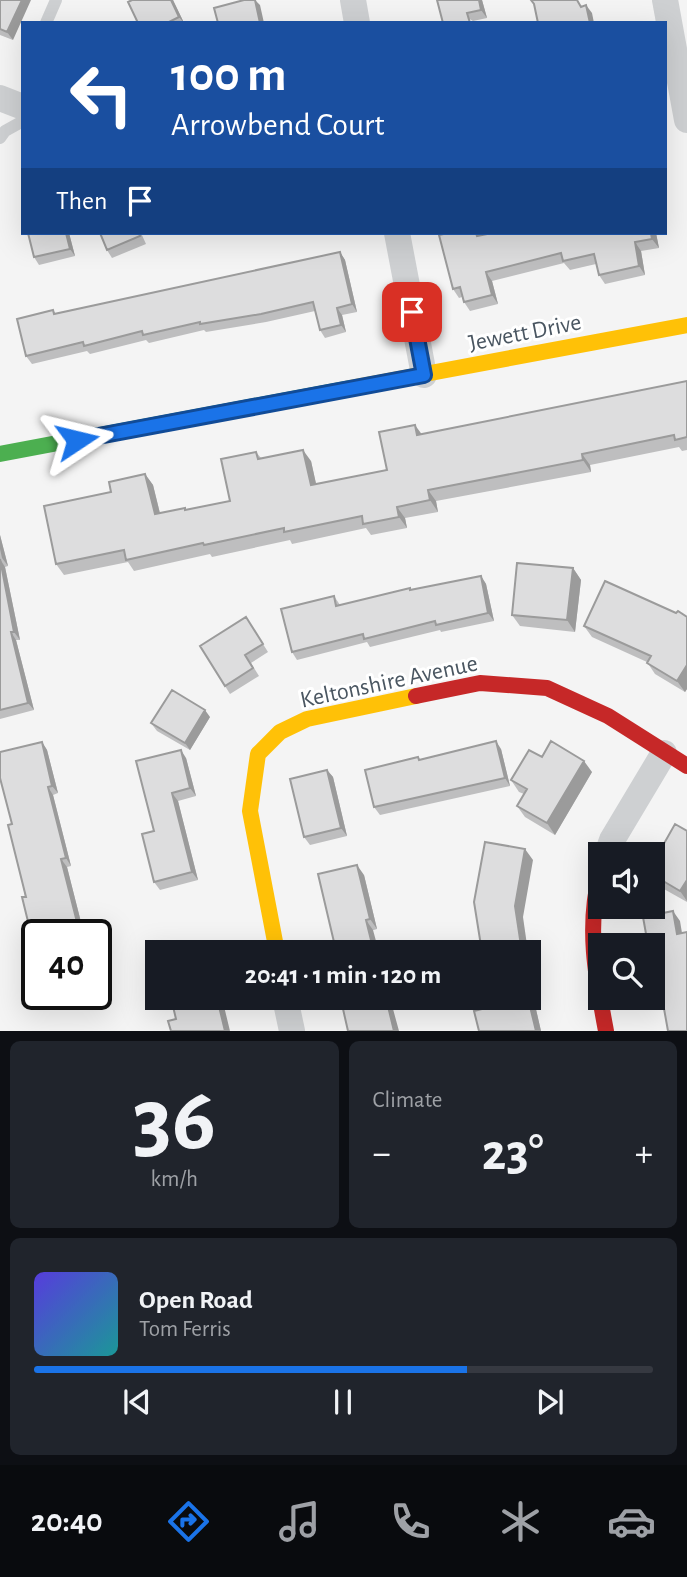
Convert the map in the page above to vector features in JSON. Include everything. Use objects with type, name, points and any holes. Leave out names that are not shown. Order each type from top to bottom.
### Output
[{"type":"street","points":[[353,0],[357,21]]},
{"type":"street","points":[[665,0],[687,120]]},
{"type":"street","points":[[0,98],[21,106]]},
{"type":"street","points":[[397,235],[424,375]]},
{"type":"street","name":"Jewett Drive","points":[[0,454],[687,325]]},
{"type":"street","name":"Keltonshire Avenue","points":[[275,940],[250,811],[258,754],[279,732],[307,719],[480,683],[547,688],[608,716],[676,759]]},
{"type":"street","points":[[611,842],[676,759]]},
{"type":"street","points":[[593,919],[592,954],[606,1031]]},
{"type":"street","points":[[288,1010],[292,1031]]},
{"type":"lane","points":[[47,21],[56,0]]},
{"type":"lane","points":[[0,138],[5,131],[21,122]]},
{"type":"building","points":[[0,0],[22,0],[7,32],[0,29]]},
{"type":"building","points":[[171,0],[179,17],[171,21],[137,21],[128,2]]},
{"type":"building","points":[[244,0],[255,0],[260,21],[217,21],[214,8]]},
{"type":"building","points":[[437,0],[479,0],[481,10],[467,13],[469,21],[442,21]]},
{"type":"building","points":[[531,0],[577,0],[581,7],[586,5],[590,21],[538,21]]},
{"type":"building","points":[[28,235],[66,235],[70,249],[34,257]]},
{"type":"building","points":[[101,235],[140,235],[140,236],[107,250]]},
{"type":"building","points":[[439,235],[651,235],[652,239],[635,242],[639,266],[599,275],[594,254],[563,261],[561,253],[486,272],[492,295],[464,302],[460,287],[453,289]]},
{"type":"building","points":[[340,252],[352,304],[337,308],[341,325],[320,330],[313,302],[143,335],[142,331],[84,346],[83,342],[26,356],[17,319],[53,310],[54,314]]},
{"type":"building","points":[[687,381],[687,437],[675,440],[674,435],[582,454],[583,460],[428,490],[430,500],[397,507],[399,517],[363,524],[362,516],[284,532],[284,528],[204,545],[203,543],[126,560],[124,550],[56,564],[44,506],[111,492],[109,482],[145,474],[155,514],[185,510],[230,501],[221,459],[256,452],[258,459],[303,450],[311,485],[387,470],[379,432],[415,425],[417,435]]},
{"type":"building","points":[[0,559],[14,632],[11,632],[28,703],[0,710]]},
{"type":"building","points":[[517,563],[573,568],[567,620],[512,615]]},
{"type":"building","points":[[481,576],[488,613],[436,625],[435,621],[364,639],[363,634],[292,652],[281,609],[334,596],[336,606],[410,588]]},
{"type":"building","points":[[605,581],[687,617],[687,665],[677,681],[647,663],[651,656],[584,626]]},
{"type":"building","points":[[246,617],[263,644],[245,655],[253,668],[225,686],[200,646]]},
{"type":"building","points":[[172,690],[205,710],[185,743],[151,723]]},
{"type":"building","points":[[496,741],[505,778],[374,807],[365,770]]},
{"type":"building","points":[[551,741],[584,761],[547,823],[517,806],[527,789],[511,780],[529,750],[542,757]]},
{"type":"building","points":[[42,742],[52,786],[48,787],[66,858],[61,859],[76,919],[27,919],[22,897],[26,897],[8,825],[12,824],[0,778],[0,752]]},
{"type":"building","points":[[181,750],[190,788],[172,793],[192,872],[154,882],[142,834],[154,831],[136,761]]},
{"type":"building","points":[[327,770],[341,828],[304,837],[290,779]]},
{"type":"building","points":[[675,824],[687,831],[687,880],[680,891],[665,882],[665,842]]},
{"type":"building","points":[[485,842],[525,849],[515,906],[520,940],[480,940],[474,902]]},
{"type":"building","points":[[357,865],[370,919],[366,920],[371,940],[334,940],[318,874]]},
{"type":"building","points":[[673,911],[677,934],[687,932],[687,1031],[668,1031],[664,1010],[665,933],[646,933],[643,919],[665,919],[665,913]]},
{"type":"building","points":[[174,1010],[220,1010],[225,1031],[171,1031],[168,1021],[176,1019]]},
{"type":"building","points":[[343,1010],[389,1010],[394,1031],[348,1031]]},
{"type":"building","points":[[531,1010],[536,1031],[479,1031],[474,1011]]},
{"type":"traffic: fast","points":[[0,454],[350,388]]},
{"type":"traffic: slow","points":[[350,388],[687,325]]},
{"type":"traffic: slow","points":[[275,940],[250,811],[258,754],[280,732],[307,719],[416,696]]},
{"type":"traffic: jam","points":[[416,696],[480,683],[547,688],[608,716],[687,766]]},
{"type":"traffic: jam","points":[[594,919],[596,972],[606,1031]]},
{"type":"route","points":[[77,440],[424,375],[412,312]]}]
